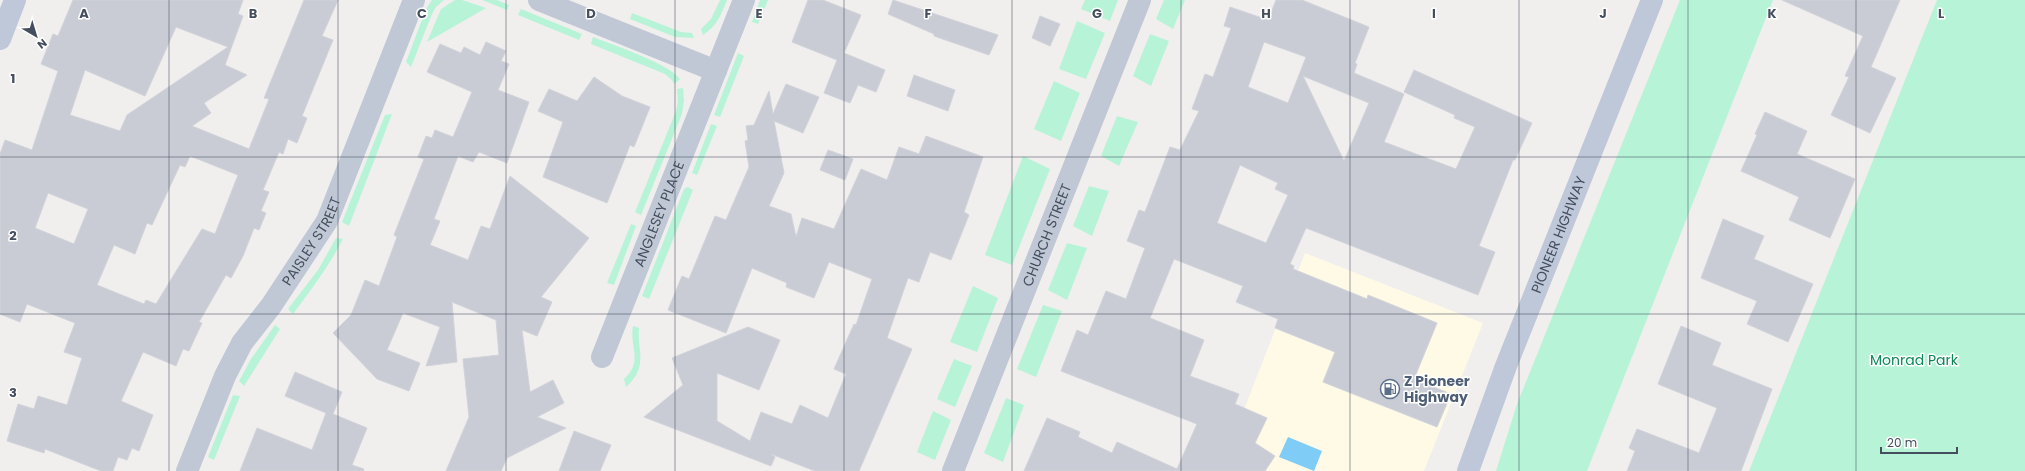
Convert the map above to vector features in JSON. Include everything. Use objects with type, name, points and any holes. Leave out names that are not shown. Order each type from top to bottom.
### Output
[{"type":"main road","points":[[0,39],[15,0]]},
{"type":"main road","name":"PIONEER HIGHWAY","points":[[1468,471],[1504,373],[1652,0]]},
{"type":"street","name":"PAISLEY STREET","points":[[187,471],[225,376],[242,343],[271,306],[327,222],[414,0]]},
{"type":"street","points":[[539,0],[716,71]]},
{"type":"street","name":"ANGLESEY PLACE","points":[[602,357],[744,0]]},
{"type":"street","name":"CHURCH STREET","points":[[954,471],[1140,0]]},
{"type":"shaded area","points":[[1305,253],[1483,323],[1424,471],[1220,471]]},
{"type":"green space","points":[[432,0],[444,0],[436,7],[432,14],[411,67],[406,62],[426,9]]},
{"type":"green space","points":[[455,0],[462,0],[486,8],[427,42],[441,9]]},
{"type":"green space","points":[[482,0],[497,0],[509,5],[507,10]]},
{"type":"green space","points":[[720,0],[727,0],[715,24],[703,35],[701,29],[711,19]]},
{"type":"green space","points":[[760,0],[768,0],[758,24],[752,22]]},
{"type":"green space","points":[[1085,0],[1118,0],[1110,21],[1081,9]]},
{"type":"green space","points":[[1164,0],[1185,0],[1173,29],[1156,19]]},
{"type":"green space","points":[[1680,0],[1773,0],[1587,471],[1496,471],[1517,404]]},
{"type":"green space","name":"Monrad Park","points":[[1937,0],[2025,0],[2025,471],[1749,471]]},
{"type":"green space","points":[[521,9],[582,34],[579,40],[518,15]]},
{"type":"green space","points":[[632,13],[681,32],[692,33],[694,38],[675,37],[630,19]]},
{"type":"green space","points":[[1077,21],[1105,33],[1086,79],[1059,69]]},
{"type":"green space","points":[[1150,34],[1169,41],[1151,86],[1133,76]]},
{"type":"green space","points":[[593,37],[653,61],[674,73],[680,79],[674,84],[665,74],[591,44]]},
{"type":"green space","points":[[738,53],[744,56],[720,117],[714,115]]},
{"type":"green space","points":[[1054,81],[1080,93],[1061,141],[1034,129]]},
{"type":"green space","points":[[683,88],[684,100],[682,114],[641,215],[635,212],[676,111],[678,102],[677,89]]},
{"type":"green space","points":[[392,114],[349,226],[342,222],[385,115]]},
{"type":"green space","points":[[1117,116],[1138,122],[1119,166],[1101,156]]},
{"type":"green space","points":[[711,124],[717,126],[697,175],[692,173]]},
{"type":"green space","points":[[1023,156],[1050,169],[1012,265],[985,255]]},
{"type":"green space","points":[[1089,186],[1109,191],[1092,236],[1073,226]]},
{"type":"green space","points":[[688,187],[693,190],[649,299],[642,296],[684,189]]},
{"type":"green space","points":[[631,224],[636,226],[614,285],[607,283]]},
{"type":"green space","points":[[336,238],[343,239],[338,249],[293,314],[288,309],[318,270]]},
{"type":"green space","points":[[1067,243],[1087,248],[1067,300],[1048,290]]},
{"type":"green space","points":[[973,286],[998,298],[977,352],[950,342]]},
{"type":"green space","points":[[1043,305],[1062,311],[1036,377],[1017,369]]},
{"type":"green space","points":[[275,325],[280,329],[244,386],[239,381],[251,359]]},
{"type":"green space","points":[[633,326],[639,328],[640,366],[633,379],[626,387],[624,379],[630,372],[635,360],[632,334]]},
{"type":"green space","points":[[954,359],[972,366],[955,407],[937,399]]},
{"type":"green space","points":[[233,395],[240,396],[214,460],[208,457]]},
{"type":"green space","points":[[1006,398],[1024,405],[1003,462],[984,453]]},
{"type":"green space","points":[[933,411],[951,420],[935,460],[917,452]]},
{"type":"water","points":[[1288,437],[1322,451],[1314,471],[1279,457]]},
{"type":"building","points":[[73,0],[243,0],[238,14],[243,16],[225,65],[247,75],[204,103],[211,113],[192,126],[249,149],[269,99],[264,98],[304,0],[338,0],[322,36],[333,40],[302,116],[307,118],[297,143],[288,139],[283,154],[279,152],[263,190],[269,192],[261,211],[266,213],[259,230],[254,228],[243,256],[231,278],[226,275],[199,322],[202,323],[189,351],[183,349],[176,366],[143,352],[121,401],[153,415],[139,451],[132,448],[127,460],[118,457],[113,471],[101,471],[45,449],[44,453],[7,441],[18,404],[34,409],[38,396],[67,405],[82,358],[64,352],[75,323],[27,304],[20,322],[0,314],[0,154],[5,140],[32,150],[58,71],[41,64],[53,34],[58,36]],"holes":[[[176,27],[228,47],[127,115],[120,131],[70,115],[85,70],[145,96]],[[190,156],[238,175],[215,234],[202,229],[156,304],[146,300],[144,304],[97,285],[114,245],[135,254],[147,223],[152,225],[180,165],[185,167]],[[48,193],[88,209],[74,244],[35,228]]]},
{"type":"building","points":[[808,0],[823,0],[861,15],[844,53],[885,70],[876,92],[858,85],[850,103],[824,93],[837,60],[792,42]]},
{"type":"building","points":[[893,0],[998,35],[989,55],[934,36],[934,34],[888,14]]},
{"type":"building","points":[[1276,0],[1302,0],[1369,27],[1355,63],[1357,64],[1354,73],[1404,94],[1384,142],[1456,169],[1475,127],[1454,118],[1455,115],[1404,92],[1414,70],[1532,123],[1515,160],[1513,160],[1479,246],[1495,252],[1478,295],[1306,228],[1290,264],[1294,266],[1293,269],[1367,299],[1368,295],[1437,323],[1414,379],[1451,394],[1437,427],[1323,382],[1335,352],[1275,328],[1278,319],[1236,302],[1243,286],[1174,259],[1150,318],[1204,340],[1190,376],[1239,394],[1235,404],[1267,418],[1255,443],[1275,456],[1265,471],[1024,471],[1047,418],[1080,432],[1078,437],[1112,453],[1117,442],[1177,469],[1197,424],[1061,371],[1077,330],[1088,335],[1106,291],[1126,299],[1145,248],[1127,241],[1139,210],[1145,212],[1170,147],[1180,150],[1199,111],[1192,109],[1205,74],[1213,77],[1231,28],[1224,26],[1230,7],[1268,20]],"holes":[[[1264,42],[1306,57],[1288,103],[1248,87]],[[1303,76],[1369,103],[1344,161]],[[1240,165],[1278,183],[1275,189],[1288,195],[1266,243],[1217,223]]]},
{"type":"building","points":[[1782,0],[1900,0],[1871,67],[1896,78],[1870,133],[1831,115],[1849,77],[1845,76],[1863,36]]},
{"type":"building","points":[[1040,16],[1060,24],[1050,46],[1032,38]]},
{"type":"building","points":[[486,42],[506,51],[501,61],[509,64],[498,90],[529,102],[507,163],[479,152],[473,162],[458,156],[434,219],[440,221],[430,245],[468,260],[481,226],[490,229],[510,176],[589,238],[541,297],[552,302],[537,336],[522,330],[530,392],[553,380],[564,403],[537,417],[566,428],[507,458],[501,471],[446,471],[469,417],[463,359],[499,355],[496,320],[452,302],[457,362],[426,366],[440,327],[403,313],[387,350],[420,363],[409,391],[377,379],[333,333],[351,315],[365,280],[379,286],[397,237],[394,235],[424,159],[418,157],[426,136],[432,138],[435,130],[453,137],[472,92],[427,72],[440,44],[461,53],[464,47],[480,55]]},
{"type":"building","points":[[914,75],[955,90],[948,111],[907,96]]},
{"type":"building","points":[[594,77],[622,96],[650,107],[634,147],[630,145],[607,203],[543,177],[563,122],[538,111],[549,89],[577,101]]},
{"type":"building","points":[[786,84],[819,97],[803,133],[774,121],[784,173],[769,206],[791,214],[796,237],[802,218],[834,229],[861,169],[887,180],[899,147],[919,154],[926,136],[983,157],[964,212],[969,215],[951,260],[930,252],[919,282],[908,278],[887,338],[912,349],[859,471],[815,471],[771,454],[775,457],[771,466],[644,417],[683,385],[672,358],[748,327],[780,340],[759,390],[717,373],[717,421],[750,441],[761,412],[792,424],[800,405],[828,418],[846,374],[834,369],[854,324],[856,325],[872,279],[829,262],[814,298],[786,287],[787,283],[752,268],[726,333],[668,310],[682,276],[689,279],[715,216],[726,220],[749,167],[745,141],[748,140],[746,126],[754,125],[769,91],[773,114]]},
{"type":"building","points":[[1765,112],[1807,131],[1797,154],[1855,179],[1830,238],[1789,220],[1799,197],[1741,171],[1757,135],[1755,134]]},
{"type":"building","points":[[828,150],[853,159],[845,180],[820,170]]},
{"type":"building","points":[[1723,219],[1764,236],[1754,259],[1813,284],[1788,342],[1747,324],[1757,301],[1701,278]]},
{"type":"building","points":[[1681,326],[1721,343],[1712,365],[1772,389],[1741,471],[1627,471],[1635,451],[1629,448],[1637,429],[1699,453],[1717,408],[1658,384]]},
{"type":"building","points":[[295,372],[342,392],[333,414],[367,428],[352,465],[364,469],[363,471],[240,471],[257,428],[312,450],[326,413],[285,396]]},
{"type":"building","points":[[574,431],[611,445],[600,471],[559,471]]},
{"type":"place","name":"Z Pioneer Highway","points":[[1390,389]]}]
